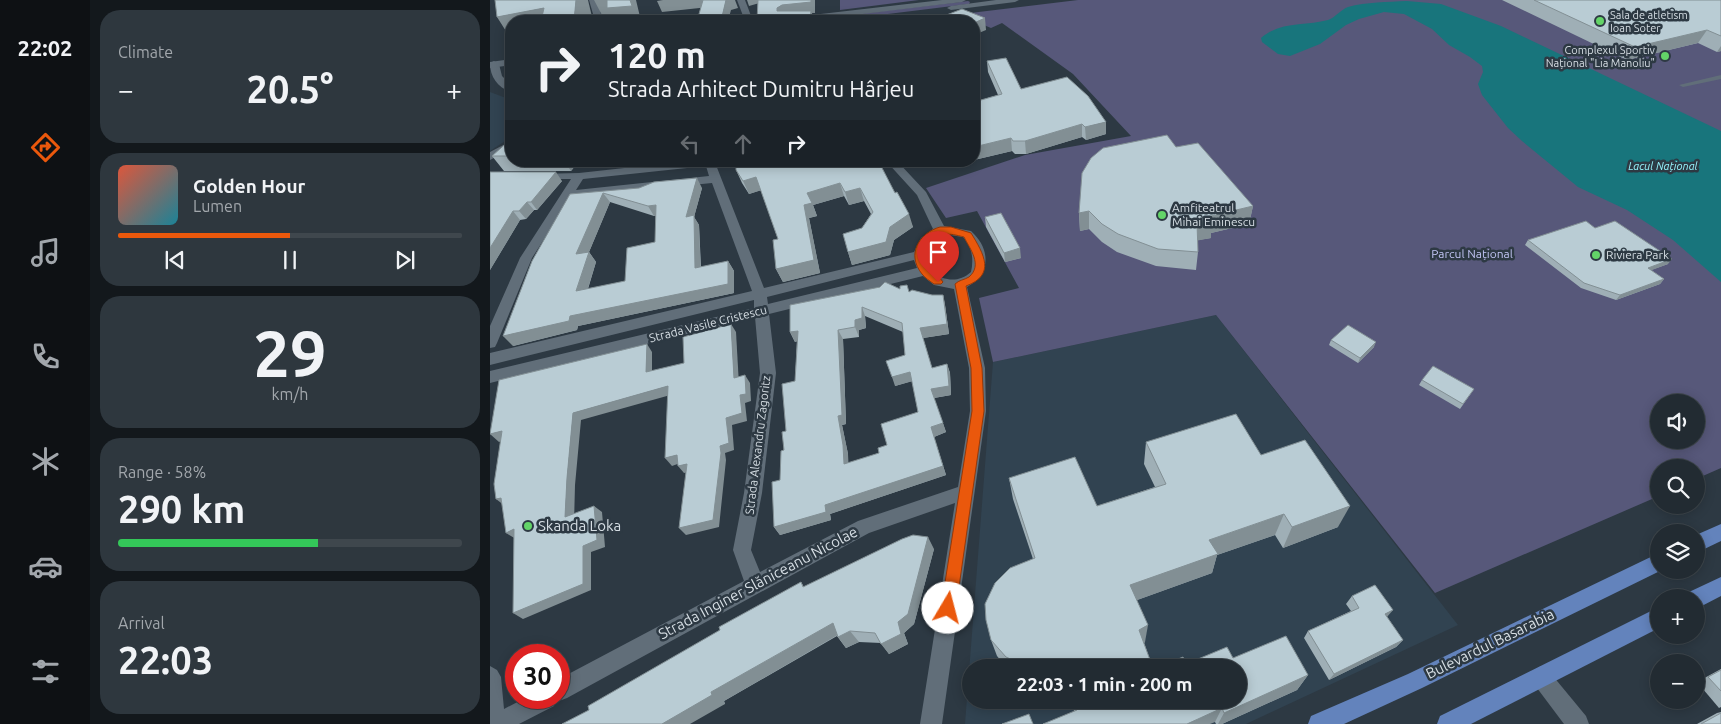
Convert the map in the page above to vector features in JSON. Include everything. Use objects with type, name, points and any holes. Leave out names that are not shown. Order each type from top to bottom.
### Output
[{"type":"main road","points":[[1705,540],[1721,532]]},
{"type":"main road","name":"Bulevardul Basarabia","points":[[1319,724],[1415,681],[1650,566]]},
{"type":"main road","points":[[1705,594],[1721,586]]},
{"type":"main road","points":[[1448,724],[1650,622]]},
{"type":"street","points":[[593,0],[597,15]]},
{"type":"street","points":[[741,0],[747,15]]},
{"type":"street","points":[[836,15],[962,0]]},
{"type":"street","points":[[900,15],[980,2],[1015,0]]},
{"type":"street","points":[[493,60],[494,73],[505,84]]},
{"type":"street","points":[[1683,85],[1721,77]]},
{"type":"street","points":[[490,157],[505,148]]},
{"type":"street","points":[[530,176],[579,176],[670,167]]},
{"type":"street","name":"Strada Alexandru Zagoritz","points":[[712,167],[762,302],[768,373],[753,493],[742,550],[755,584]]},
{"type":"street","points":[[897,167],[922,194],[940,230]]},
{"type":"street","points":[[490,343],[526,258],[579,176]]},
{"type":"street","points":[[567,194],[716,179]]},
{"type":"street","points":[[940,230],[951,230],[968,235],[980,260],[981,267],[971,280],[950,285],[938,282],[925,271],[919,255],[922,242],[940,230]]},
{"type":"street","name":"Strada Vasile Cristescu","points":[[490,377],[762,302],[919,255]]},
{"type":"street","name":"Strada Vasile Cristescu","points":[[490,359],[762,302],[925,271]]},
{"type":"street","points":[[932,724],[978,411],[977,368],[960,284]]},
{"type":"street","name":"Strada Inginer Slăniceanu Nicolae","points":[[570,684],[864,527],[966,492]]},
{"type":"street","points":[[490,677],[496,724],[525,709]]},
{"type":"street","points":[[1541,677],[1578,724]]},
{"type":"shaded area","points":[[490,92],[505,98],[505,141],[490,151]]},
{"type":"shaded area","points":[[1216,315],[1458,625],[1246,724],[965,724],[966,709],[1247,709],[1247,659],[970,659],[993,362]]},
{"type":"green space","points":[[840,0],[919,0],[840,10]]},
{"type":"green space","name":"Parcul Național","points":[[1078,0],[1721,0],[1721,468],[1705,475],[1705,459],[1650,459],[1650,500],[1435,593],[1216,315],[993,362],[979,298],[1019,288],[977,211],[946,218],[926,188],[1025,155],[1131,136],[1073,74],[1002,23],[991,28],[980,23],[980,15],[954,15]]},
{"type":"green space","points":[[970,2],[969,4],[880,15],[849,15]]},
{"type":"water","name":"Lacul Național","points":[[1407,1],[1441,4],[1501,26],[1721,131],[1721,282],[1673,240],[1627,210],[1578,187],[1522,141],[1508,128],[1482,95],[1478,84],[1483,72],[1482,66],[1449,45],[1432,29],[1404,14],[1384,12],[1359,19],[1346,25],[1320,44],[1290,56],[1278,54],[1262,42],[1261,38],[1276,29],[1328,20],[1348,7],[1355,5]]},
{"type":"building","points":[[495,0],[576,0],[575,15],[542,15],[544,8],[497,17]]},
{"type":"building","points":[[607,0],[630,0],[632,6],[607,8]]},
{"type":"building","points":[[703,0],[726,0],[722,15],[699,15]]},
{"type":"building","points":[[758,0],[811,0],[811,2],[782,5],[777,8],[777,11],[811,11],[811,15],[757,15]]},
{"type":"building","points":[[1534,0],[1721,0],[1721,36],[1707,30],[1635,47]]},
{"type":"building","points":[[962,9],[977,15],[946,15]]},
{"type":"building","points":[[1006,58],[1021,89],[1067,77],[1088,96],[1106,122],[1085,127],[1082,124],[1025,141],[1013,141],[1011,138],[980,146],[980,100],[1002,94],[987,61]]},
{"type":"building","name":"Amfiteatrul Mihai Eminescu","points":[[1167,135],[1176,147],[1198,143],[1253,206],[1211,216],[1213,220],[1197,223],[1198,252],[1158,249],[1118,234],[1102,224],[1089,211],[1079,213],[1082,173],[1091,158],[1103,148]]},
{"type":"building","points":[[505,144],[505,156],[492,156]]},
{"type":"building","points":[[736,167],[882,167],[895,193],[897,192],[909,214],[890,227],[886,242],[848,252],[843,234],[862,228],[873,212],[860,188],[845,192],[840,183],[807,193],[812,203],[804,205],[814,260],[776,269],[773,240],[778,239],[756,177],[743,181]]},
{"type":"building","points":[[490,172],[556,172],[531,202],[527,202],[519,211],[513,211],[490,248]]},
{"type":"building","points":[[697,178],[686,217],[694,215],[695,268],[728,261],[728,284],[570,316],[569,321],[503,336],[532,261],[570,194],[639,188],[654,182]],"holes":[[[603,193],[648,206],[656,205],[655,242],[627,248],[625,281],[576,291],[589,252],[576,254]]]},
{"type":"building","points":[[1001,213],[1020,248],[1004,253],[985,217]]},
{"type":"building","name":"Riviera Park","points":[[1586,221],[1595,228],[1615,221],[1672,259],[1648,268],[1664,279],[1620,295],[1584,283],[1528,240]]},
{"type":"building","points":[[885,282],[900,289],[900,286],[907,285],[909,292],[912,290],[932,295],[943,295],[947,324],[920,328],[932,368],[947,364],[949,386],[931,389],[943,423],[931,427],[943,466],[825,505],[826,512],[774,527],[772,482],[780,480],[781,451],[784,450],[782,432],[786,431],[782,384],[795,381],[798,331],[790,332],[790,305],[880,287]],"holes":[[[862,307],[902,323],[905,355],[886,361],[892,377],[910,372],[918,412],[881,424],[887,445],[878,448],[879,453],[844,464],[838,416],[842,415],[838,330],[855,327],[855,320],[862,318]]]},
{"type":"building","points":[[731,324],[734,378],[745,375],[746,394],[740,395],[742,413],[726,418],[729,443],[720,446],[721,453],[713,520],[679,528],[687,464],[678,466],[677,455],[665,458],[668,386],[573,413],[565,517],[594,506],[597,540],[583,546],[583,584],[513,613],[514,529],[506,533],[501,498],[496,499],[494,484],[502,431],[490,434],[499,380],[647,344],[646,372],[684,363],[683,337]]},
{"type":"building","points":[[1348,325],[1376,342],[1360,358],[1331,340]]},
{"type":"building","points":[[1433,366],[1474,389],[1463,404],[1422,380]]},
{"type":"building","points":[[1236,414],[1261,455],[1305,440],[1350,506],[1292,527],[1284,514],[1209,540],[1218,554],[1130,585],[1148,625],[1139,630],[1150,659],[1010,659],[1006,657],[991,640],[986,620],[985,604],[995,583],[1010,568],[1035,558],[1009,478],[1075,457],[1097,506],[1166,484],[1146,442]]},
{"type":"building","points":[[913,535],[928,537],[908,614],[898,622],[901,634],[881,644],[875,633],[850,631],[838,637],[833,623],[711,692],[712,695],[662,724],[562,724],[589,710],[588,706],[720,630],[719,627],[801,582],[803,587]]},
{"type":"building","points":[[1375,585],[1393,610],[1385,614],[1403,640],[1334,674],[1308,631],[1359,608],[1352,596]]},
{"type":"building","points":[[1286,636],[1308,675],[1247,703],[1247,659],[1198,659],[1227,647],[1233,658]]},
{"type":"building","points":[[1721,670],[1721,691],[1708,677]]},
{"type":"building","points":[[1220,709],[1187,724],[1043,724],[1077,710]]},
{"type":"building","points":[[1222,709],[1233,709],[1224,713]]},
{"type":"building","points":[[1721,713],[1721,724],[1701,724]]},
{"type":"building","points":[[1029,714],[1033,724],[1002,724]]},
{"type":"place","name":"Sala de atletism Ioan Soter","points":[[1600,21]]},
{"type":"place","name":"Complexul Sportiv Național \"Lia Manoliu\"","points":[[1665,56]]},
{"type":"place","name":"Amfiteatrul Mihai Eminescu","points":[[1162,215]]},
{"type":"place","name":"Riviera Park","points":[[1596,255]]},
{"type":"place","name":"Skanda Loka","points":[[528,526]]},
{"type":"route","points":[[938,282],[925,271],[919,255],[922,242],[940,230],[951,230],[968,235],[980,260],[981,267],[971,280],[960,284],[977,368],[978,411],[948,608]]}]
